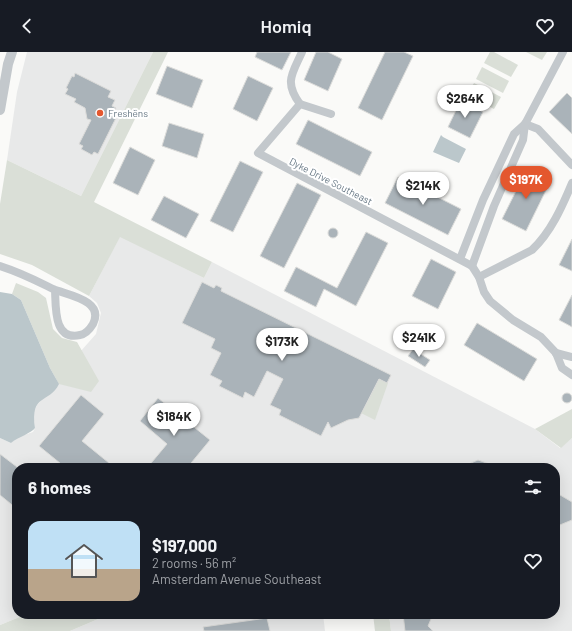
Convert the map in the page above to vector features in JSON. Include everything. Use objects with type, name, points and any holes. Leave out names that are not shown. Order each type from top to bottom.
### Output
[{"type":"street","points":[[0,110],[8,64],[12,52]]},
{"type":"street","points":[[302,52],[290,78],[293,94],[300,104],[331,114]]},
{"type":"street","points":[[562,52],[525,124],[523,140],[494,206],[472,266],[479,277],[484,292],[490,301],[513,320],[541,337],[556,353],[562,368],[572,375]]},
{"type":"street","name":"Dyke Drive Southeast","points":[[300,104],[258,153],[472,266]]},
{"type":"street","points":[[525,124],[538,129],[572,165]]},
{"type":"street","points":[[460,259],[483,200],[514,134],[525,124]]},
{"type":"street","points":[[479,277],[532,250],[538,244],[558,213],[572,182]]},
{"type":"street","points":[[0,266],[25,274],[55,290],[89,303],[94,310],[95,316],[94,322],[87,332],[80,335],[70,335],[59,327],[57,322],[55,290]]},
{"type":"street","points":[[556,353],[572,357]]},
{"type":"shaded area","points":[[27,52],[153,52],[81,196],[7,160],[17,92]]},
{"type":"shaded area","points":[[153,52],[168,52],[94,202],[212,262],[204,278],[120,237],[89,296],[32,265],[0,254],[0,204],[7,160],[81,196]]},
{"type":"shaded area","points":[[490,52],[494,52],[518,65],[511,77],[484,63]]},
{"type":"shaded area","points":[[526,52],[547,52],[542,60]]},
{"type":"shaded area","points":[[482,67],[509,81],[503,93],[476,79]]},
{"type":"shaded area","points":[[474,83],[501,97],[494,109],[467,95]]},
{"type":"shaded area","points":[[441,135],[466,149],[459,163],[433,152]]},
{"type":"shaded area","points":[[120,236],[204,278],[212,262],[535,429],[560,448],[572,438],[572,631],[391,631],[390,619],[560,619],[560,463],[12,463],[12,619],[15,619],[0,625],[0,438],[11,443],[18,437],[33,432],[35,428],[33,414],[37,405],[44,397],[52,392],[57,378],[96,334],[101,313],[97,303],[89,296]]},
{"type":"shaded area","points":[[16,283],[38,292],[46,298],[53,329],[62,338],[77,342],[99,381],[91,392],[59,384],[50,368],[21,300],[12,294]]},
{"type":"shaded area","points":[[0,292],[12,294],[21,300],[50,368],[59,384],[55,390],[41,400],[35,409],[35,428],[31,432],[11,443],[0,438]]},
{"type":"shaded area","points":[[379,379],[388,383],[375,420],[361,413]]},
{"type":"shaded area","points":[[572,409],[572,438],[561,448],[535,429]]},
{"type":"shaded area","points":[[15,619],[98,619],[70,631],[0,631],[0,625]]},
{"type":"shaded area","points":[[98,619],[324,619],[325,631],[70,631]]},
{"type":"shaded area","points":[[374,619],[390,619],[391,631],[375,631]]},
{"type":"building","points":[[257,52],[291,52],[282,70],[255,57]]},
{"type":"building","points":[[316,52],[328,52],[342,59],[328,91],[304,80]]},
{"type":"building","points":[[385,52],[404,52],[413,56],[382,120],[358,108]]},
{"type":"building","points":[[167,66],[203,80],[192,108],[156,94]]},
{"type":"building","name":"Freshëns","points":[[75,73],[111,91],[108,97],[115,100],[112,106],[116,108],[113,114],[117,116],[98,154],[94,152],[92,155],[81,149],[83,146],[79,144],[91,120],[87,119],[85,108],[74,102],[76,99],[65,94],[68,89],[66,88],[72,76],[74,77]]},
{"type":"building","points":[[248,76],[273,88],[257,121],[233,109]]},
{"type":"building","points":[[567,93],[572,98],[572,134],[549,112]]},
{"type":"building","points":[[461,100],[483,112],[470,138],[448,127]]},
{"type":"building","points":[[308,120],[372,152],[360,176],[296,144]]},
{"type":"building","points":[[169,123],[204,134],[197,158],[162,146]]},
{"type":"building","points":[[130,147],[155,160],[138,195],[113,183]]},
{"type":"building","points":[[240,161],[263,172],[233,232],[210,221]]},
{"type":"building","points":[[527,169],[551,180],[526,231],[502,219]]},
{"type":"building","points":[[398,177],[461,209],[448,235],[385,203]]},
{"type":"building","points":[[297,183],[321,195],[284,268],[260,256]]},
{"type":"building","points":[[164,196],[199,214],[186,238],[151,220]]},
{"type":"building","points":[[333,228],[338,233],[333,238],[328,233]]},
{"type":"building","points":[[366,232],[388,243],[356,306],[324,289],[316,307],[284,291],[296,267],[337,288]]},
{"type":"building","points":[[572,239],[572,271],[559,265]]},
{"type":"building","points":[[431,259],[456,272],[438,309],[412,296]]},
{"type":"building","points":[[202,282],[214,288],[216,285],[222,288],[221,291],[391,375],[387,383],[379,379],[359,418],[348,420],[331,428],[328,422],[321,436],[279,415],[281,410],[270,405],[283,379],[267,371],[254,397],[245,392],[243,398],[219,386],[222,381],[210,375],[221,353],[211,348],[215,339],[182,323]]},
{"type":"building","points":[[572,295],[572,327],[559,320]]},
{"type":"building","points":[[477,323],[537,359],[524,381],[464,345]]},
{"type":"building","points":[[404,336],[408,342],[402,345],[399,339]]},
{"type":"building","points":[[413,349],[430,360],[425,367],[408,356]]},
{"type":"building","points":[[565,393],[569,393],[571,394],[571,402],[565,403],[562,400],[562,396]]},
{"type":"building","points":[[81,395],[104,414],[82,441],[109,463],[60,463],[39,446]]},
{"type":"building","points":[[158,398],[210,440],[191,463],[151,463],[167,444],[140,421]]},
{"type":"building","points":[[0,454],[12,463],[12,505],[0,495]]},
{"type":"building","points":[[478,460],[487,463],[471,463]]},
{"type":"building","points":[[560,495],[572,502],[572,520],[560,525]]},
{"type":"building","points":[[267,619],[270,631],[204,631],[203,627]]},
{"type":"building","points":[[404,619],[431,619],[428,626],[433,631],[405,631]]},
{"type":"place","name":"Freshëns","points":[[100,113]]}]
